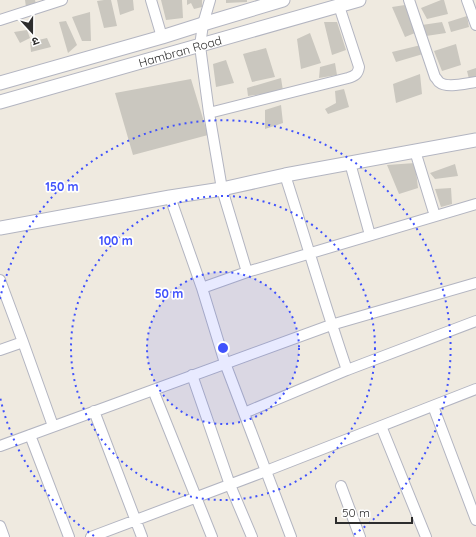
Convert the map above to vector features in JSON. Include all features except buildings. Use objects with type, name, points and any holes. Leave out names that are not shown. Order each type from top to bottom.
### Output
[{"type":"main road","name":"Hambran Road","points":[[0,83],[162,37],[283,0]]},
{"type":"main road","name":"Hambran Road","points":[[0,102],[359,0]]},
{"type":"main road","points":[[0,228],[476,140]]},
{"type":"street","points":[[0,20],[62,0]]},
{"type":"street","points":[[151,0],[162,37]]},
{"type":"street","points":[[210,0],[203,24],[200,46],[209,113],[222,188],[247,272]]},
{"type":"street","points":[[409,0],[435,77],[440,83],[447,85],[476,82]]},
{"type":"street","points":[[467,0],[476,24]]},
{"type":"street","points":[[209,113],[348,78],[356,74],[359,66],[339,6]]},
{"type":"street","points":[[415,151],[435,216]]},
{"type":"street","points":[[350,163],[370,235]]},
{"type":"street","points":[[285,176],[331,325],[347,370]]},
{"type":"street","points":[[170,197],[202,288],[225,363],[291,537]]},
{"type":"street","points":[[202,288],[247,272],[476,204]]},
{"type":"street","points":[[0,280],[53,426]]},
{"type":"street","points":[[0,446],[331,325],[476,283]]},
{"type":"street","points":[[244,413],[347,370],[476,321]]},
{"type":"street","points":[[0,350],[23,342]]},
{"type":"street","points":[[192,376],[230,485],[252,537]]},
{"type":"street","points":[[153,390],[212,537]]},
{"type":"street","points":[[91,537],[476,390]]},
{"type":"street","points":[[433,406],[476,520]]},
{"type":"street","points":[[94,411],[142,537]]},
{"type":"street","points":[[381,426],[426,537]]},
{"type":"street","points":[[30,435],[69,537]]},
{"type":"street","points":[[341,486],[360,537]]},
{"type":"street","points":[[0,526],[4,537]]}]
